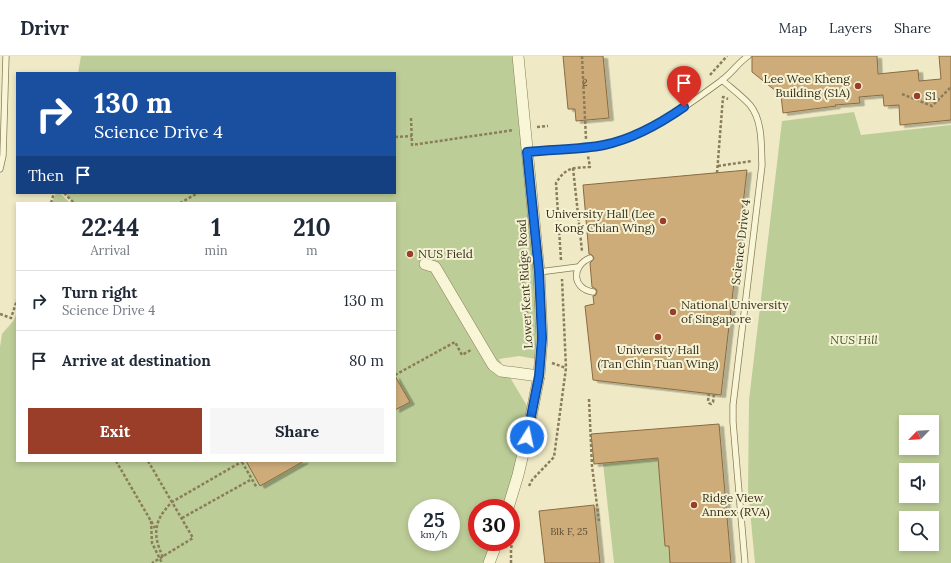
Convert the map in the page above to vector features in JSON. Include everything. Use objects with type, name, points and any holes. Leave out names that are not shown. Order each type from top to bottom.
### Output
[{"type":"street","name":"Lower Kent Ridge Road","points":[[511,499],[524,452],[539,376],[542,338],[539,272],[518,56]]},
{"type":"street","points":[[425,264],[435,267],[494,366],[501,371],[539,376]]},
{"type":"street","points":[[489,563],[494,551]]},
{"type":"lane","points":[[0,170],[3,156],[6,56]]},
{"type":"lane","points":[[527,152],[604,145],[628,137],[664,121],[722,80],[748,56]]},
{"type":"lane","name":"Science Drive 4","points":[[722,80],[750,106],[758,119],[761,142],[762,165],[733,404],[733,422],[745,563]]},
{"type":"lane","points":[[590,258],[583,261],[578,267],[576,273],[580,286],[586,291],[593,292]]},
{"type":"lane","points":[[539,272],[578,267]]},
{"type":"path","points":[[529,487],[532,480],[554,457],[562,404],[566,368],[562,269],[556,183],[562,173],[573,168],[590,167],[587,147],[582,56]]},
{"type":"path","points":[[902,94],[932,106],[951,87]]},
{"type":"path","points":[[717,172],[723,97],[729,99]]},
{"type":"path","points":[[411,118],[412,145],[515,130]]},
{"type":"path","points":[[396,137],[412,136]]},
{"type":"path","points":[[718,166],[757,161]]},
{"type":"path","points":[[573,168],[583,261]]},
{"type":"path","points":[[65,194],[73,202]]},
{"type":"path","points":[[182,202],[196,194]]},
{"type":"path","points":[[0,314],[11,318],[16,303]]},
{"type":"path","points":[[396,374],[455,342],[462,355]]},
{"type":"path","points":[[709,393],[708,401],[711,404],[713,402],[714,394]]},
{"type":"path","points":[[589,399],[592,466],[599,521]]},
{"type":"path","points":[[117,462],[156,528]]},
{"type":"path","points":[[149,462],[193,538],[152,563]]},
{"type":"path","points":[[162,563],[156,543],[156,528],[162,512],[172,502],[240,462]]},
{"type":"path","points":[[243,462],[257,488]]},
{"type":"path","points":[[182,518],[252,479]]},
{"type":"path","points":[[151,520],[152,542],[161,558]]},
{"type":"path","points":[[511,563],[512,551]]},
{"type":"green space","points":[[81,56],[517,56],[541,360],[519,356],[499,359],[530,411],[510,499],[468,499],[468,551],[490,551],[485,563],[0,563],[0,347],[2,334],[14,320],[16,315],[16,462],[396,462],[396,202],[73,202],[65,194],[396,194],[396,72],[78,72]]},
{"type":"green space","name":"NUS Hill","points":[[854,112],[861,135],[951,125],[951,563],[755,563],[748,490],[749,400],[782,121]]},
{"type":"green space","points":[[56,194],[61,194],[69,202],[52,202]]},
{"type":"green space","points":[[658,458],[665,546],[669,546],[670,563],[614,563],[603,463]]},
{"type":"building","points":[[563,56],[603,56],[609,118],[576,121],[575,109],[568,109]]},
{"type":"building","points":[[752,56],[877,56],[878,74],[918,70],[919,81],[941,79],[939,56],[951,56],[951,120],[900,125],[899,105],[884,106],[883,95],[859,97],[860,103],[835,105],[836,106],[783,113],[781,95],[752,72]]},
{"type":"building","points":[[747,170],[721,395],[593,380],[585,306],[594,304],[593,296],[596,295],[597,291],[592,287],[590,263],[594,258],[589,254],[583,185]]},
{"type":"building","points":[[396,378],[410,402],[396,409]]},
{"type":"building","name":"Ridge View Annex (RVA)","points":[[719,424],[731,563],[670,563],[669,546],[665,546],[658,458],[594,464],[591,434]]},
{"type":"building","points":[[247,462],[302,462],[260,486]]},
{"type":"building","points":[[594,505],[600,563],[545,563],[539,511]]},
{"type":"place","name":"Lee Wee Kheng Building (S1A)","points":[[858,86]]},
{"type":"place","name":"S1","points":[[917,96]]},
{"type":"place","name":"University Hall (Lee Kong Chian Wing)","points":[[663,221]]},
{"type":"place","name":"NUS Field","points":[[410,254]]},
{"type":"place","name":"National University of Singapore","points":[[673,312]]},
{"type":"place","name":"University Hall (Tan Chin Tuan Wing)","points":[[658,337]]},
{"type":"place","name":"Ridge View Annex (RVA)","points":[[694,505]]},
{"type":"route","points":[[527,437],[539,376],[542,338],[539,272],[527,152],[604,145],[628,137],[664,121],[684,107]]}]
